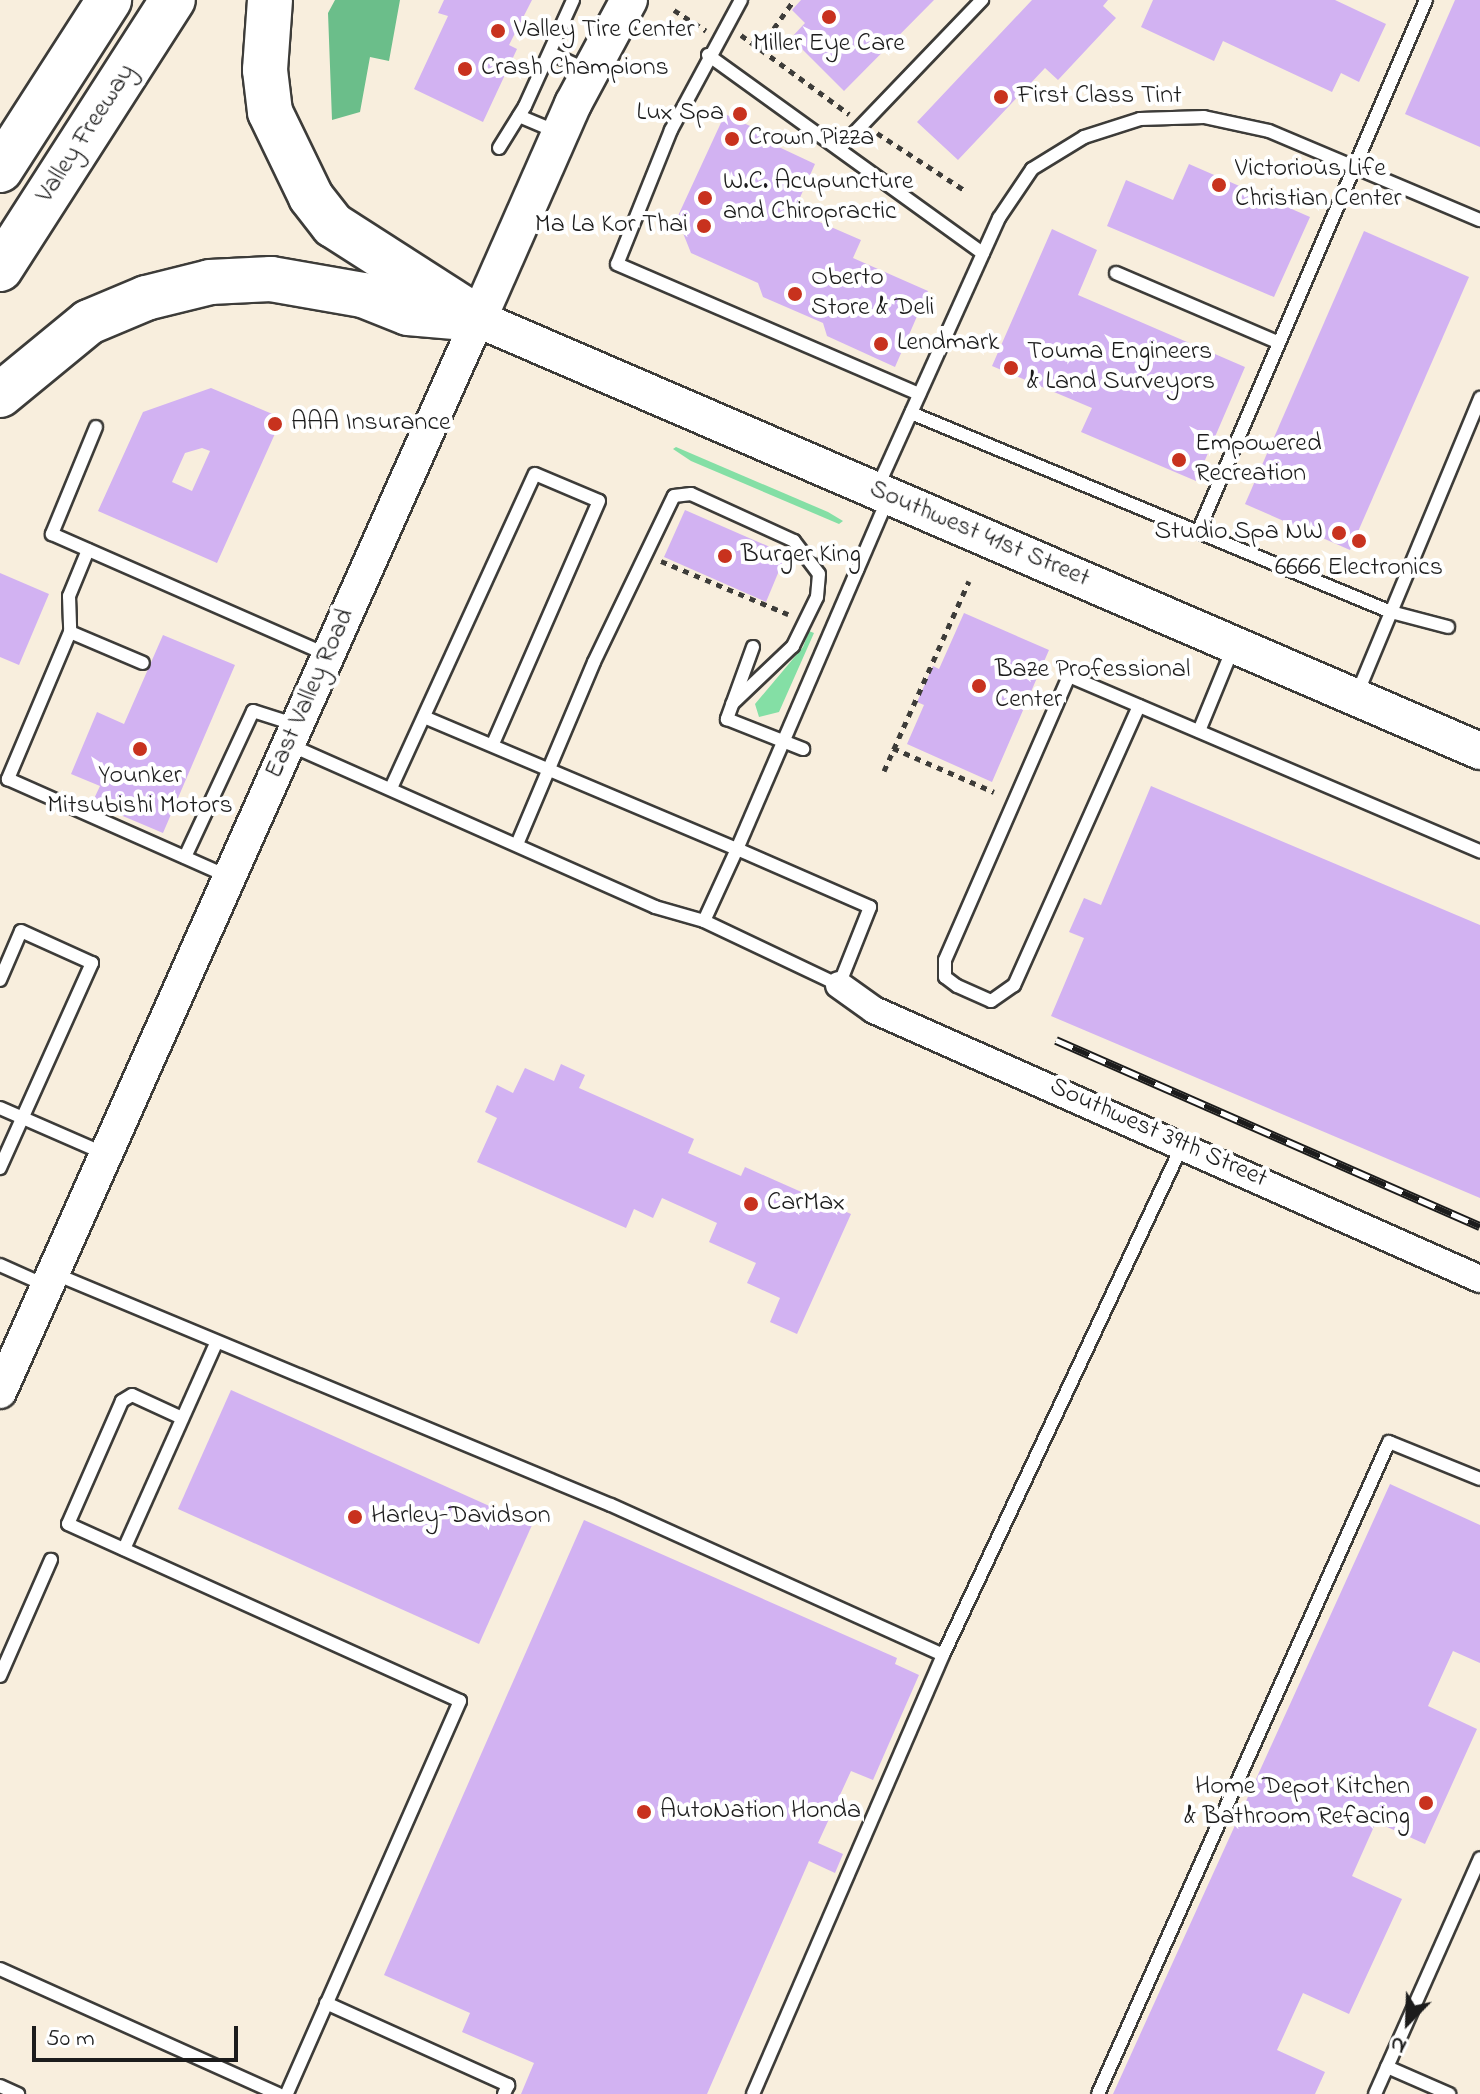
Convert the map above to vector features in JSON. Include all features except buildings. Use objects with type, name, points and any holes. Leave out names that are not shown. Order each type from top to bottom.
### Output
[{"type":"highway","points":[[0,125],[81,0]]},
{"type":"highway","points":[[0,170],[109,0]]},
{"type":"highway","name":"Valley Freeway","points":[[0,269],[173,0]]},
{"type":"highway","points":[[270,0],[265,70],[270,112],[311,197],[333,225],[478,319]]},
{"type":"highway","points":[[0,395],[89,322],[146,298],[199,284],[271,279],[363,295],[408,313],[478,319]]},
{"type":"main road","name":"East Valley Road","points":[[478,319],[560,133],[624,1]]},
{"type":"main road","name":"Southwest 41st Street","points":[[478,319],[1480,751]]},
{"type":"street","name":"East Valley Road","points":[[0,1392],[478,319]]},
{"type":"street","name":"Southwest 39th Street","points":[[839,985],[874,1010],[1183,1144],[1480,1279]]},
{"type":"lane","points":[[499,148],[519,116],[573,0]]},
{"type":"lane","points":[[741,0],[708,55],[671,130],[617,264],[919,394]]},
{"type":"lane","points":[[839,149],[982,0]]},
{"type":"lane","points":[[1198,532],[1422,1]]},
{"type":"lane","points":[[550,53],[590,71]]},
{"type":"lane","points":[[708,55],[983,253]]},
{"type":"lane","points":[[519,116],[560,133]]},
{"type":"lane","points":[[704,921],[783,741],[883,493],[919,394],[999,218],[1032,169],[1084,137],[1140,119],[1204,117],[1269,131],[1480,220]]},
{"type":"lane","points":[[1116,273],[1279,343]]},
{"type":"lane","points":[[1355,697],[1480,398]]},
{"type":"lane","points":[[911,413],[1391,612],[1448,627]]},
{"type":"lane","points":[[96,427],[52,534],[328,656]]},
{"type":"lane","points":[[391,788],[535,474],[599,501],[493,744]]},
{"type":"lane","points":[[518,842],[626,591],[666,505],[674,496],[691,494],[794,541],[810,558],[819,574],[817,597],[793,646],[732,704]]},
{"type":"lane","points":[[88,550],[69,596],[70,632],[8,779],[229,877]]},
{"type":"lane","points":[[70,632],[143,663]]},
{"type":"lane","points":[[1199,731],[1234,645]]},
{"type":"lane","points":[[753,647],[727,719],[803,749]]},
{"type":"lane","points":[[1139,706],[1014,985],[991,1001],[957,986],[945,977],[945,960],[1069,676],[1480,851]]},
{"type":"lane","points":[[185,857],[253,711],[391,788],[518,842],[655,907],[704,921],[839,985],[870,907],[548,767],[424,717]]},
{"type":"lane","points":[[0,980],[21,931],[92,963],[0,1168]]},
{"type":"lane","points":[[0,1108],[106,1154]]},
{"type":"lane","points":[[753,2094],[943,1655],[1183,1144]]},
{"type":"lane","points":[[0,1265],[50,1280],[216,1343],[611,1505],[943,1655]]},
{"type":"lane","points":[[124,1549],[216,1343]]},
{"type":"lane","points":[[182,1418],[132,1395],[122,1401],[68,1524],[460,1701],[287,2094]]},
{"type":"lane","points":[[1098,2094],[1389,1442],[1480,1479]]},
{"type":"lane","points":[[0,1676],[51,1560]]},
{"type":"lane","points":[[1375,2094],[1480,1858]]},
{"type":"lane","points":[[0,1969],[278,2094]]},
{"type":"lane","points":[[326,2003],[506,2089]]},
{"type":"lane","points":[[1387,2067],[1449,2094]]},
{"type":"lane","points":[[0,2086],[18,2094]]},
{"type":"path","points":[[760,48],[794,0]]},
{"type":"path","points":[[674,10],[719,35],[735,31],[863,124],[964,190]]},
{"type":"path","points":[[661,561],[806,622]]},
{"type":"path","points":[[884,771],[969,581]]},
{"type":"path","points":[[893,748],[994,792]]},
{"type":"green space","points":[[335,0],[400,0],[389,61],[370,57],[360,112],[332,120],[328,13]]},
{"type":"green space","points":[[676,447],[843,521],[839,524],[691,461],[673,449]]},
{"type":"green space","points":[[809,631],[814,633],[779,712],[759,717],[755,704],[803,647]]},
{"type":"railway","points":[[1056,1040],[1480,1226]]},
{"type":"place","name":"Miller Eye Care","points":[[829,17]]},
{"type":"place","name":"Valley Tire Center","points":[[498,31]]},
{"type":"place","name":"Crash Champions","points":[[465,69]]},
{"type":"place","name":"First Class Tint","points":[[1001,97]]},
{"type":"place","name":"Lux Spa","points":[[740,114]]},
{"type":"place","name":"Crown Pizza","points":[[732,139]]},
{"type":"place","name":"Victorious Life Christian Center","points":[[1219,185]]},
{"type":"place","name":"W.C. Acupuncture and Chiropractic","points":[[705,198]]},
{"type":"place","name":"Ma La Kor Thai","points":[[704,226]]},
{"type":"place","name":"Oberto Store & Deli","points":[[795,294]]},
{"type":"place","name":"Lendmark","points":[[881,344]]},
{"type":"place","name":"Touma Engineers & Land Surveyors","points":[[1011,368]]},
{"type":"place","name":"AAA Insurance","points":[[275,424]]},
{"type":"place","name":"Empowered Recreation","points":[[1179,460]]},
{"type":"place","name":"Studio Spa NW","points":[[1339,533]]},
{"type":"place","name":"6666 Electronics","points":[[1359,541]]},
{"type":"place","name":"Burger King","points":[[725,556]]},
{"type":"place","name":"Baze Professional Center","points":[[979,686]]},
{"type":"place","name":"Younker Mitsubishi Motors","points":[[140,749]]},
{"type":"place","name":"CarMax","points":[[751,1204]]},
{"type":"place","name":"Harley-Davidson","points":[[355,1517]]},
{"type":"place","name":"Home Depot Kitchen & Bathroom Refacing","points":[[1426,1803]]},
{"type":"place","name":"AutoNation Honda","points":[[644,1812]]}]
